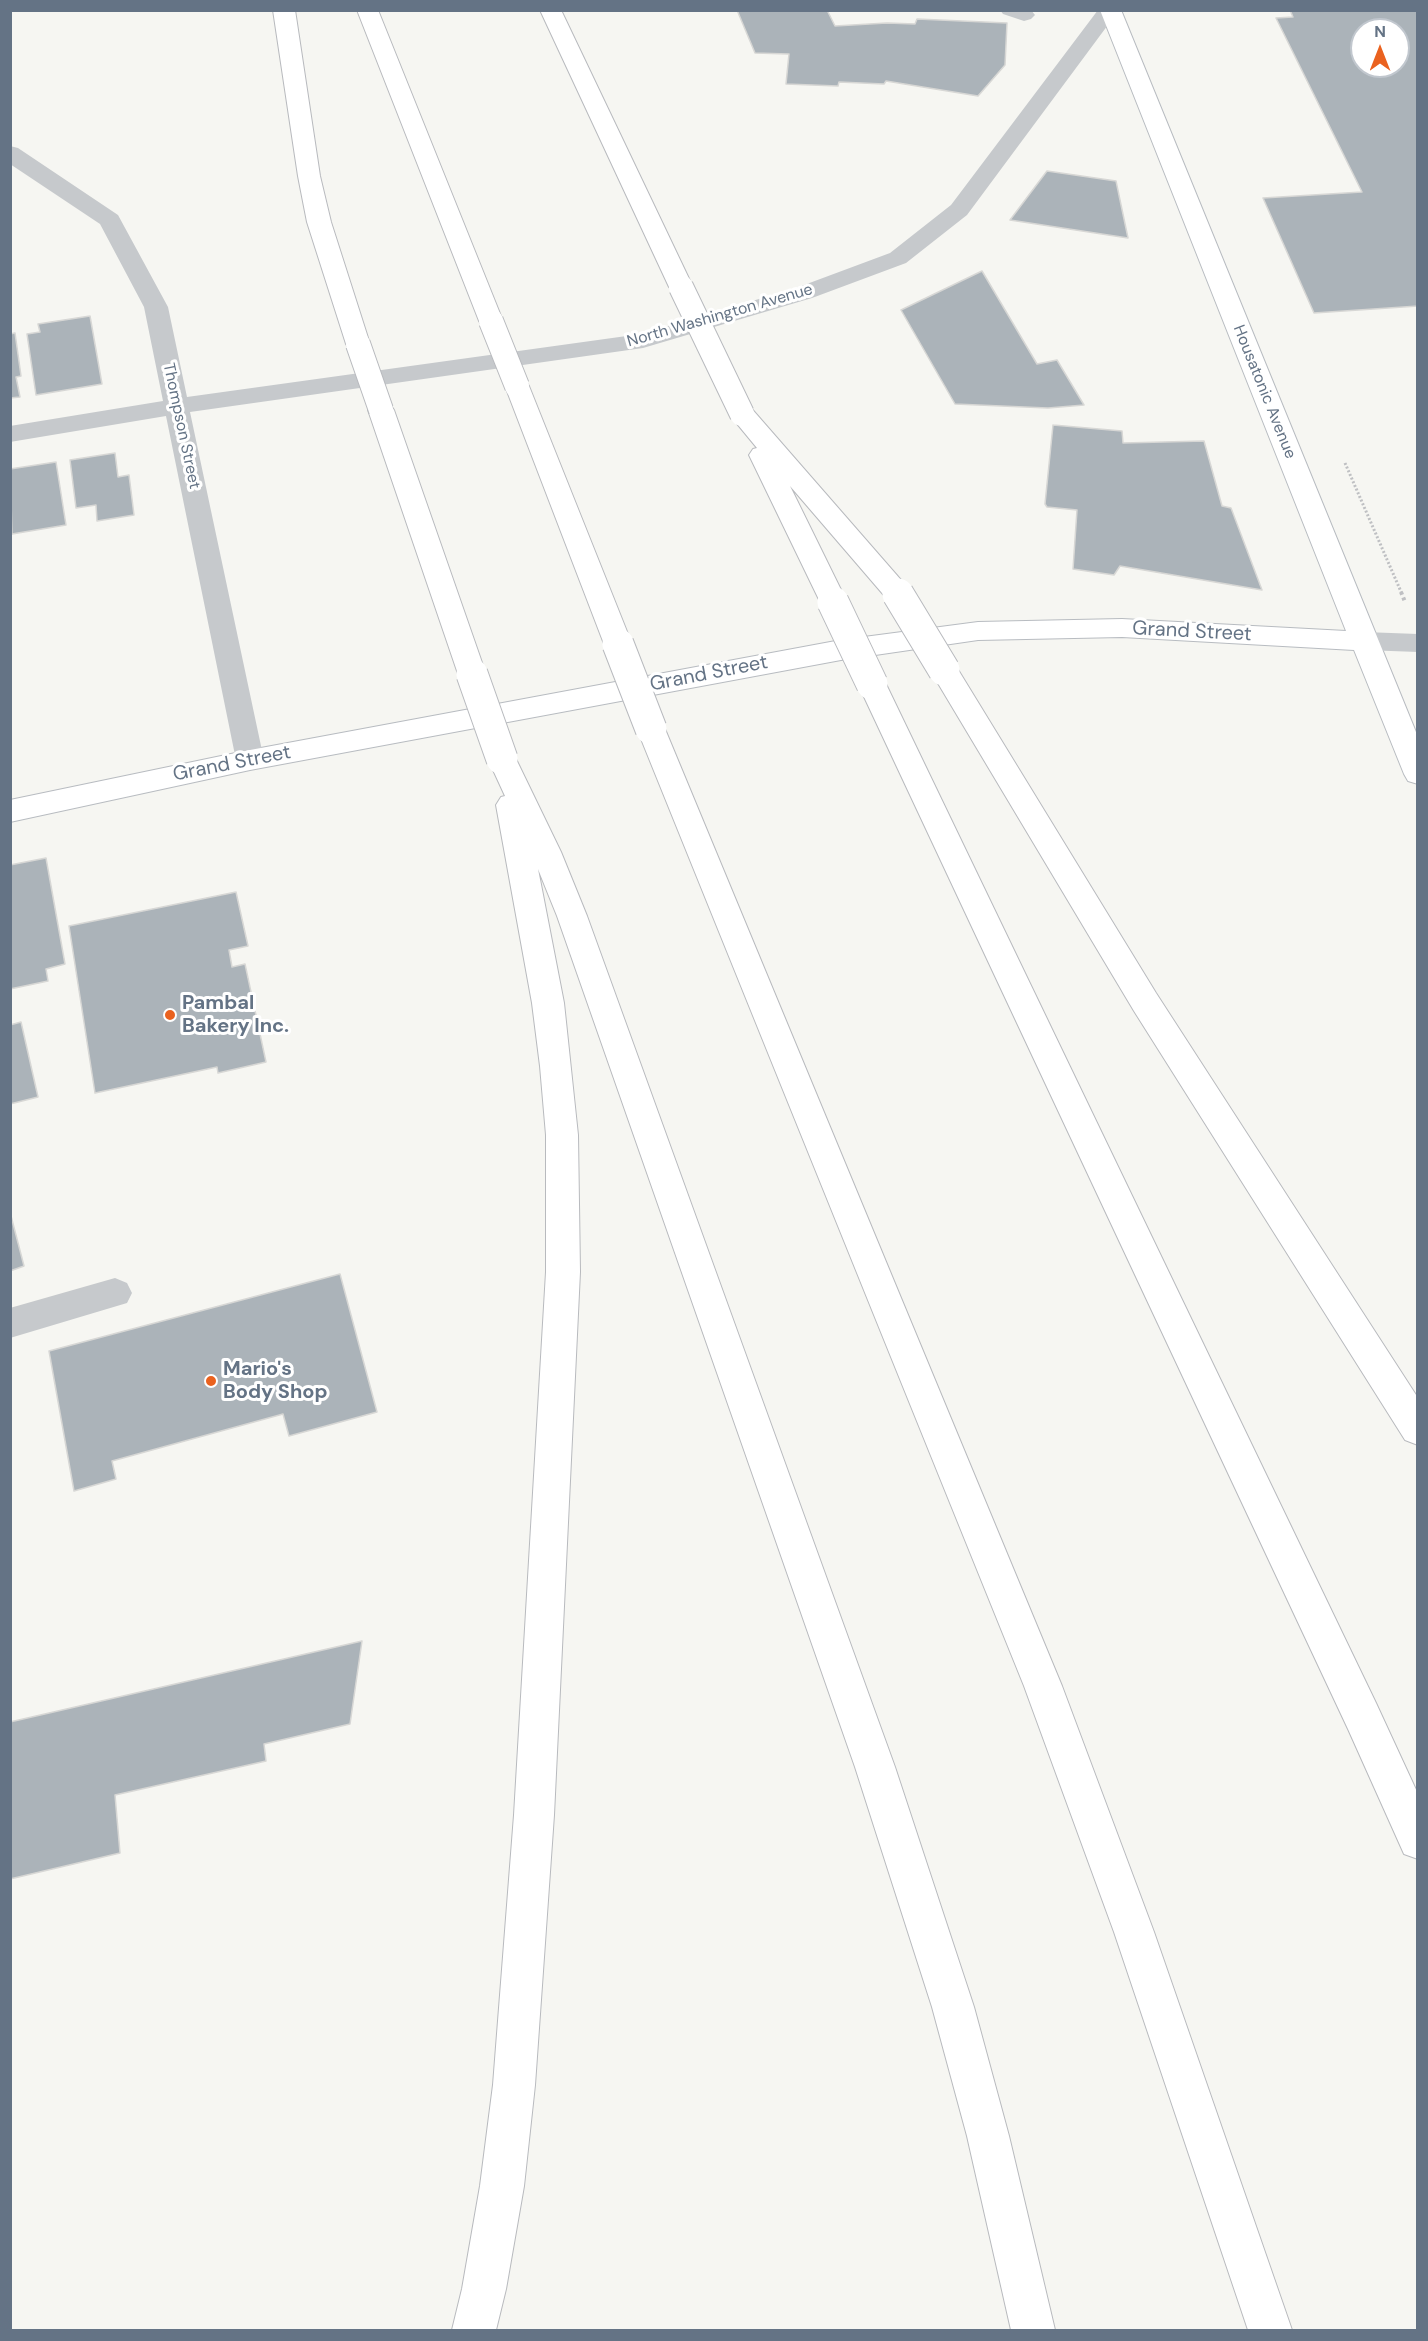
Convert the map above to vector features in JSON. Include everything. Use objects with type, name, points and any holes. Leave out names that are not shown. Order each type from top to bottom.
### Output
[{"type":"main road","points":[[284,10],[309,176],[319,222],[358,344],[502,759],[546,852],[572,916],[875,1767],[953,2007],[988,2136],[1033,2331]]},
{"type":"main road","points":[[367,10],[651,729],[1043,1686],[1134,1932],[1270,2331]]},
{"type":"main road","points":[[550,10],[1362,1716],[1418,1840]]},
{"type":"main road","name":"Housatonic Avenue","points":[[1110,10],[1418,774]]},
{"type":"main road","points":[[742,414],[898,594],[1145,1002],[1418,1429]]},
{"type":"main road","name":"Grand Street","points":[[10,811],[250,760],[841,650],[978,632],[1122,628],[1364,641]]},
{"type":"main road","points":[[474,2331],[484,2289],[502,2186],[514,2085],[535,1803],[563,1272],[562,1146],[556,1066],[548,1003],[502,759]]},
{"type":"street","name":"North Washington Avenue","points":[[10,434],[178,406],[643,341],[804,293],[898,258],[960,210],[1110,10]]},
{"type":"street","name":"Thompson Street","points":[[10,153],[110,220],[156,307],[250,760]]},
{"type":"street","name":"Grand Street","points":[[1364,641],[1418,643]]},
{"type":"street","points":[[10,1323],[115,1293]]},
{"type":"building","points":[[737,10],[827,10],[835,26],[915,24],[917,19],[1007,23],[1005,65],[978,96],[886,81],[884,84],[839,82],[838,86],[786,84],[789,54],[755,53]]},
{"type":"building","points":[[1290,10],[1418,10],[1418,306],[1314,313],[1263,198],[1362,192],[1276,18],[1293,17]]},
{"type":"building","points":[[1047,171],[1116,181],[1128,238],[1010,220]]},
{"type":"building","points":[[982,271],[1037,364],[1057,360],[1084,405],[1048,408],[955,404],[901,310]]},
{"type":"building","points":[[90,316],[102,384],[36,395],[27,334],[40,332],[38,324]]},
{"type":"building","points":[[15,333],[21,376],[16,377],[20,397],[10,398],[10,334]]},
{"type":"building","points":[[1053,425],[1122,431],[1123,443],[1204,441],[1222,506],[1231,508],[1262,590],[1120,566],[1114,575],[1073,569],[1077,510],[1047,507],[1045,504]]},
{"type":"building","points":[[115,453],[118,477],[129,475],[134,515],[97,521],[96,505],[76,508],[70,460]]},
{"type":"building","points":[[56,462],[66,525],[12,534],[10,469]]},
{"type":"building","points":[[46,858],[65,964],[46,969],[48,981],[10,989],[10,865]]},
{"type":"building","name":"Pambal Bakery Inc.","points":[[236,892],[248,946],[229,950],[232,967],[245,964],[266,1062],[218,1073],[217,1067],[95,1093],[69,926]]},
{"type":"building","points":[[21,1022],[38,1097],[10,1104],[10,1025]]},
{"type":"building","points":[[10,1212],[24,1266],[10,1271]]},
{"type":"building","name":"Mario's Body Shop","points":[[340,1274],[377,1412],[289,1436],[283,1414],[112,1461],[116,1479],[74,1491],[49,1351]]},
{"type":"building","points":[[362,1641],[350,1724],[264,1744],[266,1761],[115,1795],[120,1853],[10,1879],[10,1722]]},
{"type":"place","name":"Pambal Bakery Inc.","points":[[170,1015]]},
{"type":"place","name":"Mario's Body Shop","points":[[211,1381]]}]
